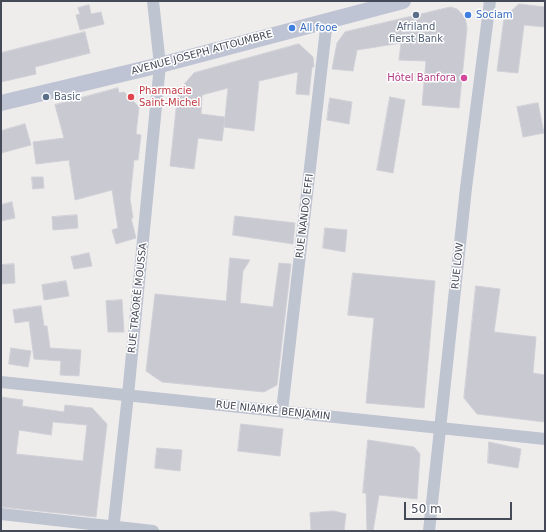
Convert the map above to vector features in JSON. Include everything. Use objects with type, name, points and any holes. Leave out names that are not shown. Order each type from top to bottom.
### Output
[{"type":"street","name":"RUE TRAORÉ MOUSSA","points":[[113,529],[128,395],[160,65],[153,1]]},
{"type":"street","name":"AVENUE JOSEPH ATTOUMBRE","points":[[1,103],[160,65],[403,1]]},
{"type":"street","name":"RUE LOW","points":[[429,531],[442,428],[466,188],[490,1]]},
{"type":"street","name":"RUE NANDO EFFI","points":[[282,412],[327,20]]},
{"type":"street","name":"RUE NIAMKÉ BENJAMIN","points":[[1,382],[545,439]]},
{"type":"street","points":[[1,514],[113,529],[153,531]]},
{"type":"building","points":[[519,4],[545,7],[545,27],[524,25],[518,73],[497,71],[504,18]]},
{"type":"building","points":[[89,5],[91,14],[101,12],[104,24],[80,30],[76,15],[80,14],[78,8]]},
{"type":"building","points":[[451,7],[457,9],[465,17],[467,28],[459,108],[422,105],[426,61],[399,60],[401,43],[357,50],[353,71],[332,69],[337,43],[345,32]]},
{"type":"building","points":[[85,32],[90,53],[35,67],[36,74],[1,82],[1,53]]},
{"type":"building","points":[[299,44],[313,57],[314,67],[312,67],[309,95],[296,94],[298,72],[259,81],[254,131],[224,127],[228,88],[202,95],[201,114],[225,117],[222,141],[198,138],[194,169],[170,166],[178,91],[194,73]]},
{"type":"building","points":[[118,88],[119,93],[124,92],[139,107],[136,134],[141,135],[138,160],[134,160],[130,199],[133,218],[131,218],[136,238],[116,244],[112,230],[118,228],[112,190],[75,200],[69,160],[36,164],[33,142],[64,138],[55,105]]},
{"type":"building","points":[[390,97],[405,100],[393,173],[377,170]]},
{"type":"building","points":[[330,98],[352,102],[349,124],[327,120]]},
{"type":"building","points":[[538,103],[544,133],[523,137],[517,107]]},
{"type":"building","points":[[25,124],[31,145],[1,153],[1,131]]},
{"type":"building","points":[[32,177],[43,177],[44,188],[33,189]]},
{"type":"building","points":[[12,202],[15,218],[1,221],[1,205]]},
{"type":"building","points":[[77,215],[78,228],[53,230],[52,217]]},
{"type":"building","points":[[235,216],[295,223],[293,244],[233,235]]},
{"type":"building","points":[[325,228],[347,230],[345,252],[323,248]]},
{"type":"building","points":[[89,253],[92,266],[74,269],[71,257]]},
{"type":"building","points":[[230,258],[250,260],[243,271],[240,303],[273,307],[279,263],[291,264],[277,385],[264,392],[162,382],[146,371],[155,294],[226,301]]},
{"type":"building","points":[[14,264],[15,283],[1,284],[1,265]]},
{"type":"building","points":[[353,273],[435,281],[424,408],[366,403],[374,318],[348,315]]},
{"type":"building","points":[[66,281],[69,296],[44,300],[42,285]]},
{"type":"building","points":[[476,286],[500,289],[494,332],[536,337],[533,373],[545,375],[545,422],[477,414],[464,398]]},
{"type":"building","points":[[122,300],[124,332],[108,332],[106,301]]},
{"type":"building","points":[[41,306],[44,326],[47,326],[50,348],[81,350],[79,376],[60,375],[61,361],[34,359],[29,321],[15,323],[13,310]]},
{"type":"building","points":[[11,348],[31,351],[28,367],[9,364]]},
{"type":"building","points":[[1,397],[23,400],[22,406],[64,412],[65,405],[92,408],[107,424],[96,517],[1,507]],"holes":[[[53,422],[87,425],[83,461],[16,454],[19,430],[51,435]]]},
{"type":"building","points":[[241,424],[283,429],[280,456],[238,451]]},
{"type":"building","points":[[368,440],[414,447],[420,454],[417,499],[379,495],[373,531],[367,531],[366,493],[363,493]]},
{"type":"building","points":[[489,442],[521,449],[518,468],[488,463]]},
{"type":"building","points":[[157,448],[182,450],[180,471],[155,468]]},
{"type":"building","points":[[334,511],[346,514],[344,531],[311,531],[310,513]]},
{"type":"place","name":"Afriland fierst Bank","points":[[416,15]]},
{"type":"place","name":"Sociam","points":[[468,15]]},
{"type":"place","name":"All fooe","points":[[292,28]]},
{"type":"place","name":"Hôtel Banfora","points":[[464,78]]},
{"type":"place","name":"Basic","points":[[46,97]]},
{"type":"place","name":"Pharmacie Saint-Michel","points":[[131,97]]}]
